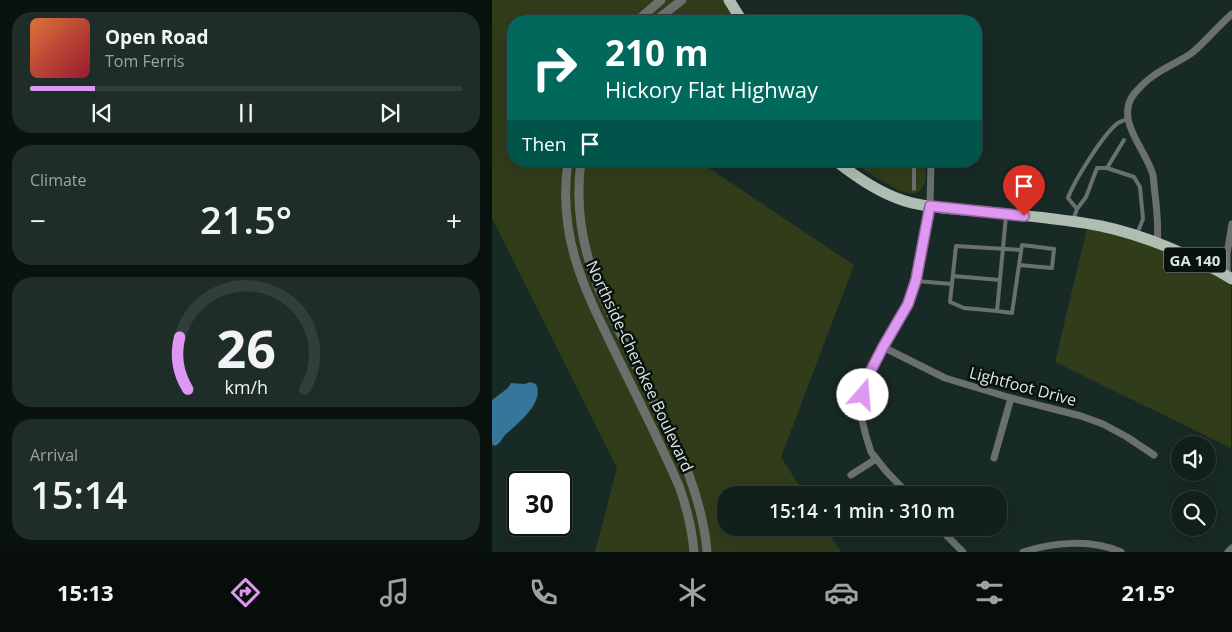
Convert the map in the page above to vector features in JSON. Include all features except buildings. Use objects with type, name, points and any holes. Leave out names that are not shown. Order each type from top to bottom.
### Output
[{"type":"main road","points":[[729,0],[738,15]]},
{"type":"main road","name":"GA 140","points":[[844,167],[879,190],[904,200],[930,206],[1102,226],[1157,244],[1201,263],[1229,278]]},
{"type":"street","points":[[644,15],[661,0]]},
{"type":"street","points":[[663,15],[682,0]]},
{"type":"street","points":[[1157,244],[1158,229],[1153,175],[1144,154],[1134,138],[1128,119],[1127,113],[1131,99],[1154,76],[1192,53],[1232,14]]},
{"type":"street","name":"Northside-Cherokee Boulevard","points":[[568,167],[565,200],[568,228],[578,272],[679,486],[688,513],[694,552]]},
{"type":"street","name":"Northside-Cherokee Boulevard","points":[[581,167],[579,209],[588,260],[598,287],[689,475],[702,518],[707,552]]},
{"type":"street","points":[[900,486],[871,452],[862,420],[863,395],[866,380],[908,304],[916,280],[930,206],[931,167]]},
{"type":"street","points":[[1229,278],[1226,254],[1232,224]]},
{"type":"street","name":"Lightfoot Drive","points":[[883,347],[944,378],[1010,398],[1081,416],[1103,424],[1154,455]]},
{"type":"street","points":[[994,458],[1010,398]]},
{"type":"street","points":[[851,475],[876,459]]},
{"type":"street","points":[[948,536],[963,552]]},
{"type":"street","points":[[1023,552],[1073,543],[1121,552]]},
{"type":"street","points":[[1228,552],[1232,548]]},
{"type":"lane","points":[[1077,209],[1068,198],[1078,178],[1110,132],[1118,123],[1128,119]]},
{"type":"lane","points":[[1107,168],[1124,140]]},
{"type":"lane","points":[[914,167],[914,190]]},
{"type":"lane","points":[[1073,222],[1077,209],[1086,197],[1097,168],[1107,168],[1134,177],[1140,187],[1143,219],[1136,236]]},
{"type":"lane","points":[[997,311],[1006,214]]},
{"type":"lane","points":[[1019,265],[1052,268],[1054,249],[1022,245],[1021,250],[1012,313],[964,308],[950,302],[956,246],[1021,250]]},
{"type":"lane","points":[[953,276],[1000,280]]},
{"type":"lane","points":[[916,280],[952,284]]},
{"type":"green space","points":[[492,0],[727,0],[735,15],[507,15],[507,167],[707,167],[854,265],[781,457],[799,486],[717,486],[717,536],[831,536],[841,552],[595,552],[617,468],[492,218]]},
{"type":"green space","points":[[861,167],[925,167],[925,184],[920,191],[913,194],[898,190]]},
{"type":"green space","points":[[1088,224],[1131,229],[1231,281],[1231,448],[1216,441],[1216,436],[1206,436],[1055,362]]},
{"type":"water","points":[[530,382],[536,384],[538,391],[533,406],[494,446],[492,444],[492,400],[508,388],[511,383],[525,384]]},
{"type":"route","points":[[863,395],[866,380],[908,304],[916,280],[930,206],[1024,216]]}]
